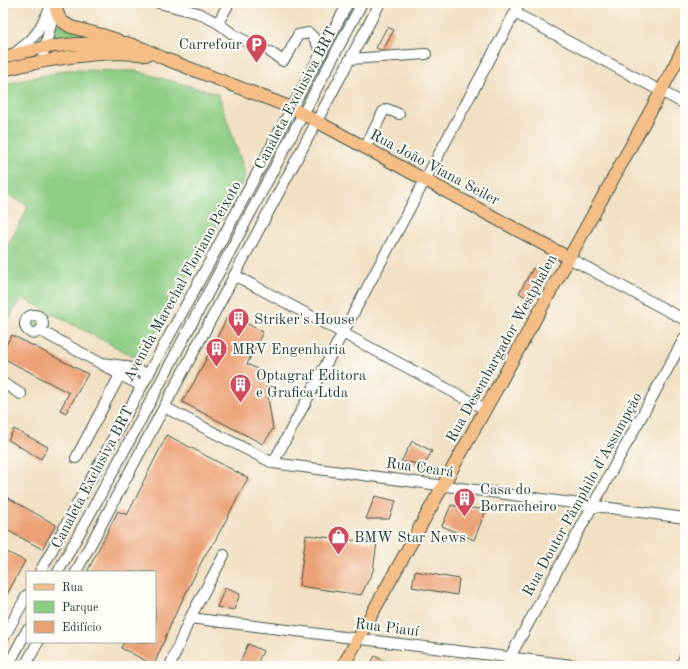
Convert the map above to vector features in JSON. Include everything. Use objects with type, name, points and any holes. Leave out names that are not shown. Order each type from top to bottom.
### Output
[{"type":"main road","points":[[55,5],[59,17],[71,27],[126,43]]},
{"type":"main road","name":"Rua João Viana Seiler","points":[[8,56],[45,47],[75,44],[126,43],[144,49],[163,58],[292,108],[569,258]]},
{"type":"main road","name":"Rua Desembargador Westphalen","points":[[343,666],[685,45]]},
{"type":"main road","name":"Rua João Viana Seiler","points":[[3,70],[41,61],[72,56],[119,53],[141,54],[163,58]]},
{"type":"street","points":[[159,3],[198,13],[218,23],[234,35],[257,47]]},
{"type":"street","points":[[218,23],[230,3]]},
{"type":"street","name":"Avenida Marechal Floriano Peixoto","points":[[41,571],[149,374],[348,3]]},
{"type":"street","name":"Canaleta Exclusiva BRT","points":[[59,571],[362,3]]},
{"type":"street","points":[[77,571],[380,3]]},
{"type":"street","points":[[273,463],[520,3]]},
{"type":"street","points":[[41,61],[55,5]]},
{"type":"street","points":[[8,56],[30,42],[55,5]]},
{"type":"street","points":[[515,13],[685,104]]},
{"type":"street","points":[[270,52],[284,61],[298,35],[309,33],[314,38],[322,53]]},
{"type":"street","points":[[350,59],[426,54]]},
{"type":"street","points":[[365,148],[383,112],[388,109],[399,114]]},
{"type":"street","name":"Canaleta Exclusiva BRT","points":[[208,265],[231,249]]},
{"type":"street","name":"Rua João Viana Seiler","points":[[569,258],[685,320]]},
{"type":"street","points":[[234,275],[485,409]]},
{"type":"street","points":[[40,331],[142,386]]},
{"type":"street","name":"Rua Doutor Pâmphilo d'Assumpção","points":[[508,661],[685,337]]},
{"type":"street","points":[[100,363],[124,366],[149,374]]},
{"type":"street","points":[[76,458],[120,375]]},
{"type":"street","points":[[3,383],[21,394]]},
{"type":"street","name":"Rua Ceará","points":[[164,407],[273,463],[685,518]]},
{"type":"street","points":[[170,666],[190,618],[224,556]]},
{"type":"street","points":[[3,639],[26,597]]},
{"type":"street","name":"Rua Piauí","points":[[190,618],[358,639],[508,661],[580,666]]},
{"type":"street","points":[[8,666],[26,632]]},
{"type":"street","points":[[25,666],[37,643]]},
{"type":"street","points":[[680,666],[685,657]]},
{"type":"green space","points":[[57,23],[100,38],[54,41],[52,38]]},
{"type":"green space","points":[[67,70],[136,71],[218,94],[246,175],[141,360],[22,298],[3,327],[3,255],[29,206],[3,192],[3,85]]},
{"type":"green space","points":[[33,318],[37,320],[39,324],[37,328],[33,330],[29,328],[27,324],[29,320]]},
{"type":"building","points":[[387,27],[394,30],[383,50],[381,50],[376,48]]},
{"type":"building","points":[[533,268],[546,276],[532,301],[519,293]]},
{"type":"building","points":[[229,314],[263,332],[247,364],[264,372],[273,429],[263,444],[182,402],[196,379]]},
{"type":"building","points":[[12,335],[88,374],[66,413],[60,410],[69,393],[3,358],[3,350]]},
{"type":"building","points":[[14,429],[48,447],[41,459],[8,440]]},
{"type":"building","points":[[167,435],[248,478],[216,539],[205,555],[173,619],[154,665],[121,648],[124,643],[156,643],[156,571],[88,571],[118,511],[127,515]]},
{"type":"building","points":[[412,441],[432,451],[423,468],[414,463],[401,462]]},
{"type":"building","points":[[3,495],[56,525],[42,549],[3,528]]},
{"type":"building","points":[[375,496],[396,501],[389,519],[366,519]]},
{"type":"building","name":"Casa do Borracheiro","points":[[451,505],[486,510],[474,540],[442,526]]},
{"type":"building","name":"BMW Star News","points":[[306,535],[377,543],[373,571],[361,595],[299,586]]},
{"type":"building","points":[[5,551],[25,561],[3,602],[3,555]]},
{"type":"building","points":[[415,571],[459,579],[457,595],[412,587]]},
{"type":"building","points":[[225,588],[240,594],[234,610],[217,607]]},
{"type":"building","points":[[248,644],[263,651],[256,666],[238,666]]},
{"type":"building","points":[[375,656],[393,666],[369,666]]},
{"type":"place","name":"Carrefour","points":[[257,64]]},
{"type":"place","name":"Striker's House","points":[[238,338]]},
{"type":"place","name":"MRV Engenharia","points":[[216,368]]},
{"type":"place","name":"Optagraf Editora e Grafica Ltda","points":[[241,404]]},
{"type":"place","name":"Casa do Borracheiro","points":[[464,518]]},
{"type":"place","name":"BMW Star News","points":[[339,556]]}]
